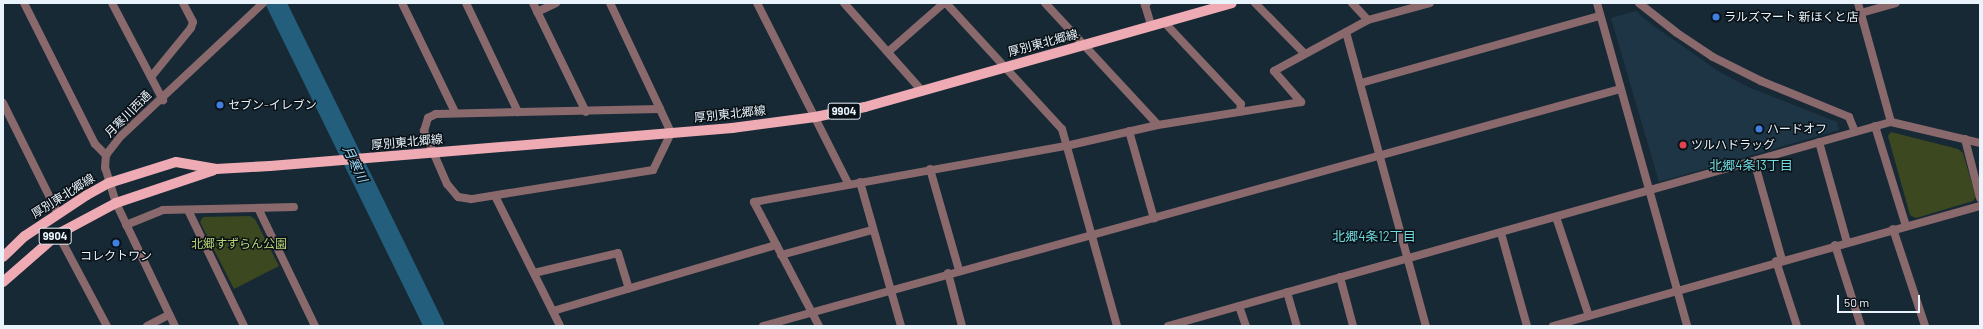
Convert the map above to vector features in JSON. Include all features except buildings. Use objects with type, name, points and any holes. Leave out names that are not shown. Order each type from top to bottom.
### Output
[{"type":"main road","name":"厚別東北郷線","points":[[3,257],[25,236],[109,183],[176,162],[216,169],[270,166],[671,133],[815,117],[922,91],[1232,3]]},
{"type":"main road","name":"厚別東北郷線","points":[[3,282],[58,234],[116,203],[216,169]]},
{"type":"street","points":[[24,3],[95,144],[106,155]]},
{"type":"street","name":"月寒川西通","points":[[112,3],[162,100],[121,136],[106,155],[109,183],[126,225],[175,326]]},
{"type":"street","points":[[151,77],[191,28],[193,22],[183,3]]},
{"type":"street","points":[[162,100],[263,3]]},
{"type":"street","points":[[402,3],[455,112]]},
{"type":"street","points":[[466,3],[518,112]]},
{"type":"street","points":[[533,3],[586,112]]},
{"type":"street","points":[[537,12],[556,3]]},
{"type":"street","points":[[610,3],[660,109],[671,133],[653,170],[471,199],[458,197],[447,184],[424,131],[424,124],[428,118],[436,114],[455,112],[586,112],[660,109]]},
{"type":"street","points":[[757,3],[848,184]]},
{"type":"street","points":[[844,3],[922,91]]},
{"type":"street","points":[[888,52],[945,3],[1062,129],[1117,326]]},
{"type":"street","points":[[1045,3],[1158,125]]},
{"type":"street","points":[[1255,3],[1304,53]]},
{"type":"street","points":[[1352,3],[1368,20]]},
{"type":"street","points":[[819,326],[754,202],[930,169],[1066,146],[1158,125],[1301,102],[1274,71],[1304,53],[1368,20],[1430,3]]},
{"type":"street","points":[[1597,3],[1687,326]]},
{"type":"street","points":[[1639,3],[1677,33],[1713,57],[1761,81],[1849,117],[1855,132]]},
{"type":"street","points":[[1858,3],[1891,122]]},
{"type":"street","points":[[1861,13],[1896,3]]},
{"type":"street","points":[[1145,4],[1151,25]]},
{"type":"street","points":[[1361,83],[1600,16]]},
{"type":"street","points":[[1164,22],[1241,104],[1240,111]]},
{"type":"street","points":[[1346,32],[1381,156],[1426,326]]},
{"type":"street","points":[[763,326],[892,292],[959,270],[1092,237],[1620,89]]},
{"type":"street","points":[[3,103],[58,214]]},
{"type":"street","points":[[1168,326],[1891,122],[1980,143]]},
{"type":"street","points":[[1875,126],[1906,226]]},
{"type":"street","points":[[1129,131],[1154,219]]},
{"type":"street","points":[[1965,139],[1980,198]]},
{"type":"street","points":[[1819,142],[1847,242]]},
{"type":"street","points":[[1754,161],[1779,261],[1798,326]]},
{"type":"street","points":[[930,169],[959,270]]},
{"type":"street","points":[[860,182],[872,230],[892,292],[901,326]]},
{"type":"street","points":[[496,196],[560,326]]},
{"type":"street","points":[[1553,326],[1572,324],[1589,316],[1678,293],[1779,261],[1980,206]]},
{"type":"street","points":[[126,225],[163,210],[294,207]]},
{"type":"street","points":[[258,208],[315,326]]},
{"type":"street","points":[[188,210],[244,326]]},
{"type":"street","points":[[1556,217],[1589,316]]},
{"type":"street","points":[[781,255],[872,230]]},
{"type":"street","points":[[1893,230],[1925,326]]},
{"type":"street","points":[[1501,233],[1527,326]]},
{"type":"street","points":[[58,234],[107,326]]},
{"type":"street","points":[[553,310],[776,245]]},
{"type":"street","points":[[1835,245],[1861,326]]},
{"type":"street","points":[[534,273],[618,252],[629,288]]},
{"type":"street","points":[[948,274],[962,326]]},
{"type":"street","points":[[1340,277],[1353,326]]},
{"type":"street","points":[[1288,292],[1297,326]]},
{"type":"street","points":[[1240,306],[1246,326]]},
{"type":"street","points":[[148,326],[169,315]]},
{"type":"shaded area","points":[[1636,11],[1651,24],[1718,71],[1748,87],[1837,122],[1839,130],[1659,182],[1611,18]]},
{"type":"green space","points":[[1891,132],[1958,149],[1963,153],[1976,197],[1973,201],[1916,218],[1910,215],[1888,136]]},
{"type":"green space","name":"北郷すずらん公園","points":[[250,216],[255,219],[279,266],[234,289],[200,222],[203,217]]},
{"type":"waterway","name":"月寒川","points":[[276,3],[434,326]]},
{"type":"place","name":"ラルズマート 新ほくと店","points":[[1716,17]]},
{"type":"place","name":"セブン-イレブン","points":[[220,105]]},
{"type":"place","name":"ハードオフ","points":[[1759,129]]},
{"type":"place","name":"ツルハドラッグ","points":[[1683,145]]},
{"type":"place","name":"コレクトワン","points":[[116,243]]},
{"type":"district","name":"北郷4条13丁目","points":[[1751,165]]},
{"type":"district","name":"北郷4条12丁目","points":[[1374,236]]}]
